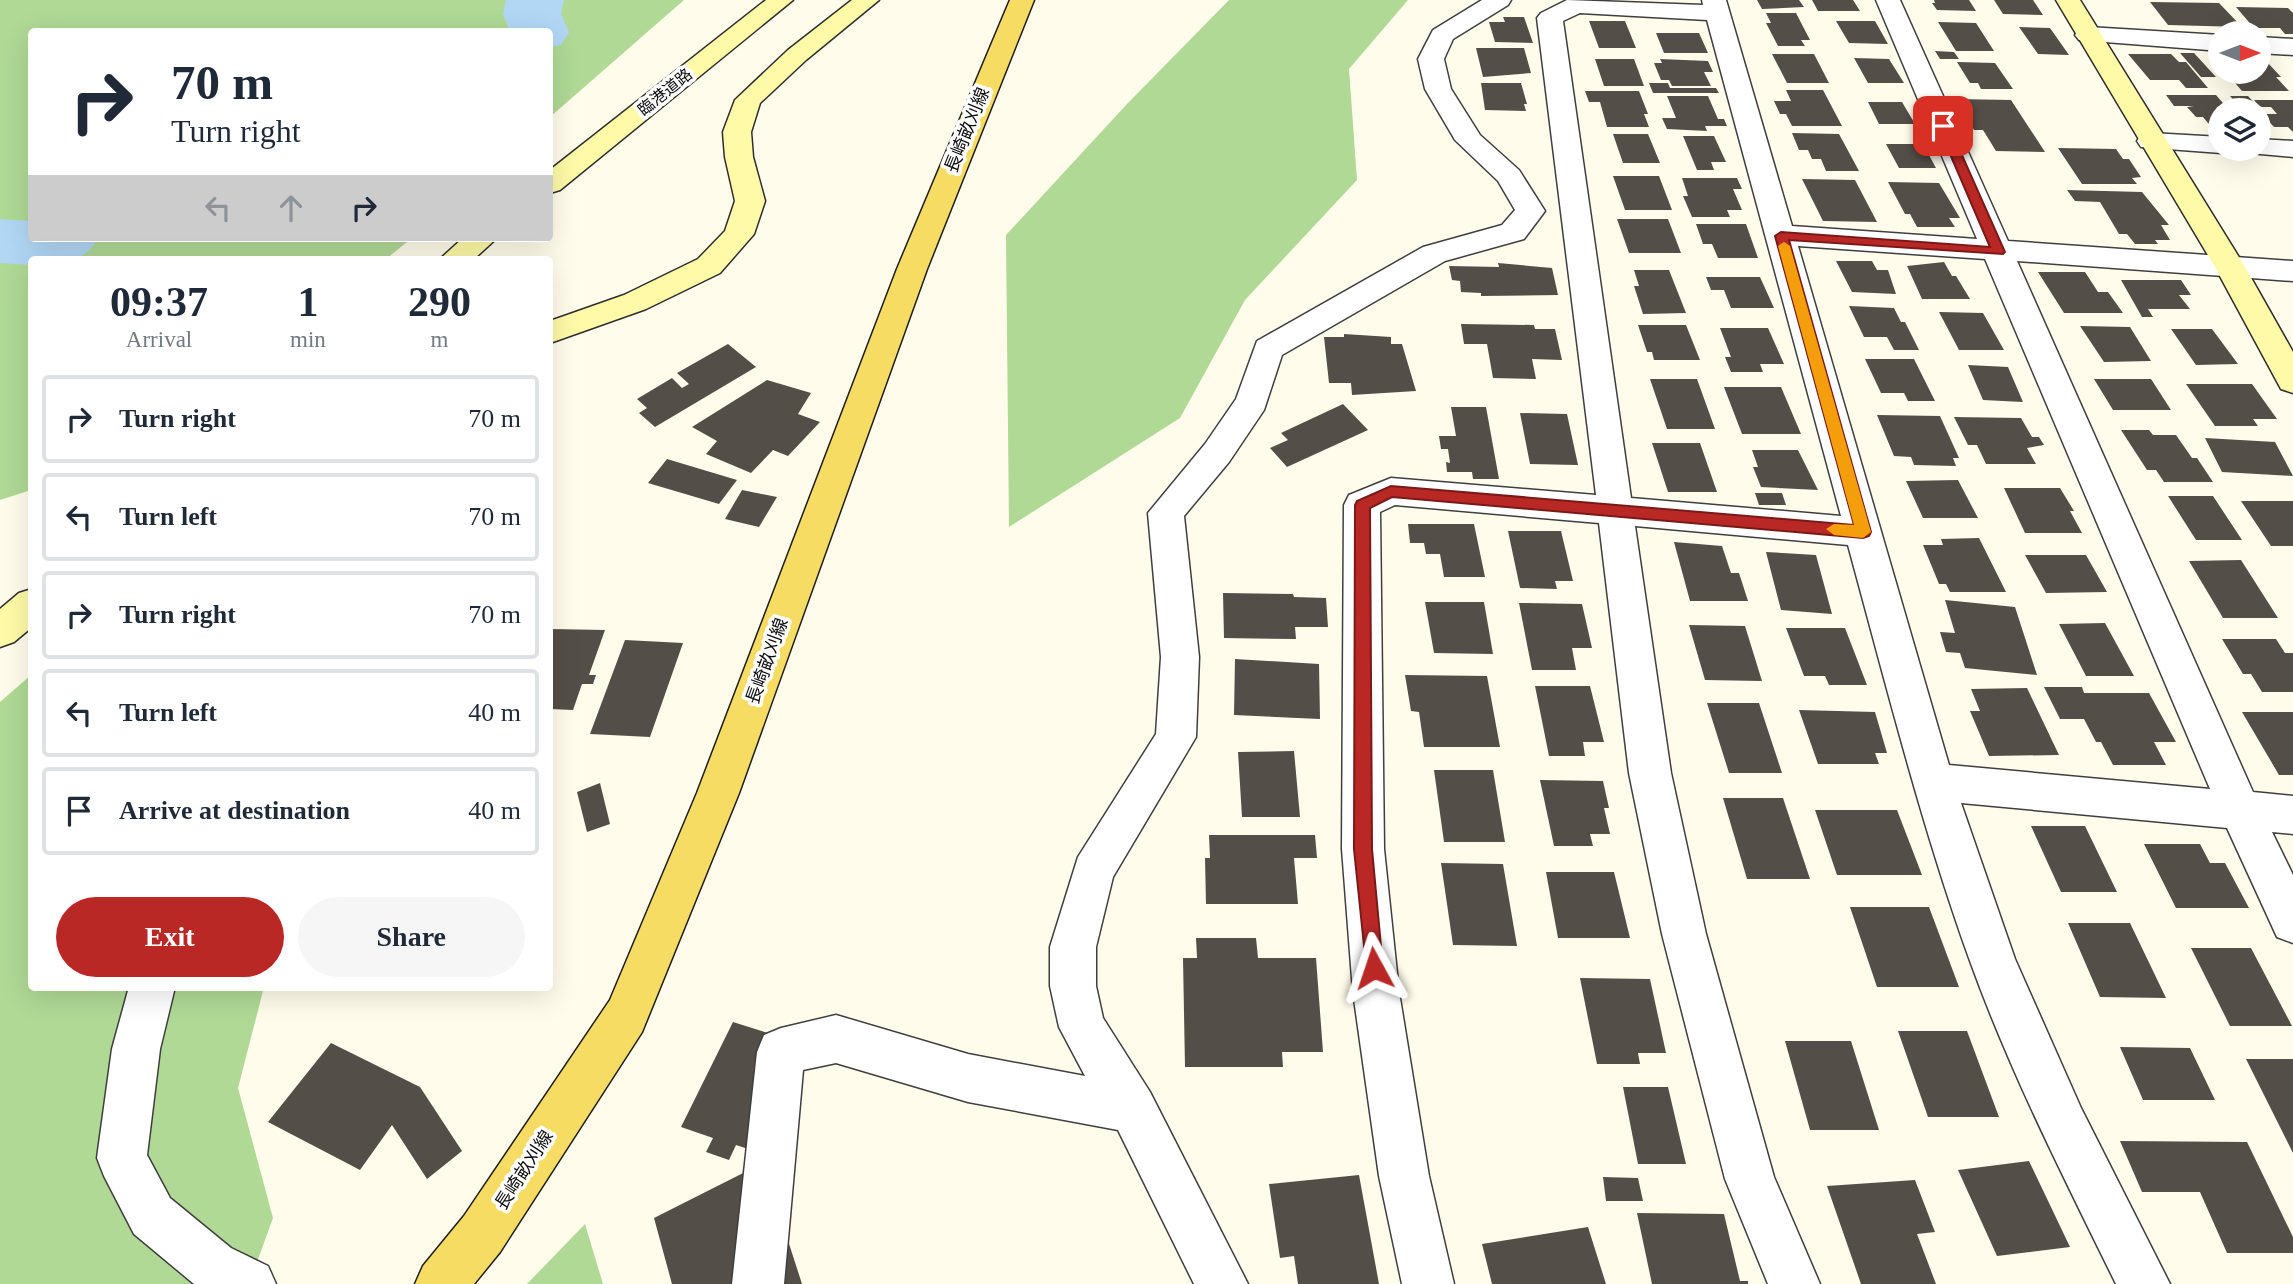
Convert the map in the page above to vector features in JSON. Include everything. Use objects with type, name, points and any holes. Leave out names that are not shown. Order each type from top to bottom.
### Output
[{"type":"main road","name":"長崎畝刈線","points":[[441,1284],[482,1234],[626,1016],[718,793],[912,269],[1022,0]]},
{"type":"street","name":"臨港道路","points":[[553,182],[781,0]]},
{"type":"street","points":[[553,331],[635,302],[709,266],[740,234],[750,201],[739,157],[737,132],[748,100],[796,55],[867,0]]},
{"type":"street","points":[[1223,1284],[1133,1109],[1082,1027],[1073,986],[1073,947],[1093,871],[1176,737],[1180,657],[1166,513],[1217,453],[1252,402],[1268,349],[1434,254],[1513,232],[1530,211],[1509,176],[1469,140],[1438,89],[1431,60],[1442,35],[1499,0]]},
{"type":"street","points":[[1888,0],[2240,810],[2293,922]]},
{"type":"street","points":[[2068,0],[2151,141],[2230,267],[2293,381]]},
{"type":"street","points":[[1794,1284],[1750,1179],[1684,934],[1650,773],[1550,18],[1576,5],[1716,7],[1933,782],[1993,962],[2064,1125],[2144,1284]]},
{"type":"street","points":[[2088,35],[2208,42]]},
{"type":"street","points":[[2272,46],[2293,47]]},
{"type":"street","points":[[2151,141],[2208,144]]},
{"type":"street","points":[[2271,148],[2293,149]]},
{"type":"street","points":[[1781,236],[2293,271]]},
{"type":"street","points":[[459,256],[477,242]]},
{"type":"street","points":[[1428,1284],[1404,1177],[1378,1005],[1363,849],[1362,505],[1391,491],[1863,532]]},
{"type":"street","points":[[0,631],[28,607]]},
{"type":"street","points":[[1933,782],[2293,815]]},
{"type":"street","points":[[151,991],[136,1049],[122,1157],[152,1216],[213,1266],[250,1284]]},
{"type":"street","points":[[758,1284],[782,1052],[836,1039],[968,1078],[1133,1109]]},
{"type":"green space","points":[[0,0],[684,0],[553,114],[553,28],[28,28],[28,242],[407,242],[390,256],[28,256],[28,491],[0,500]]},
{"type":"green space","points":[[1229,0],[1408,0],[1349,69],[1357,180],[1245,300],[1180,418],[1009,527],[1006,235],[1127,104]]},
{"type":"green space","points":[[28,678],[28,991],[263,991],[238,1088],[273,1218],[249,1284],[0,1284],[0,702]]},
{"type":"green space","points":[[585,1224],[603,1284],[527,1284]]},
{"type":"building","points":[[1757,0],[1799,0],[1804,7],[1762,9]]},
{"type":"building","points":[[1812,0],[1853,0],[1860,11],[1818,11]]},
{"type":"building","points":[[1934,0],[1969,0],[1976,11],[1937,10],[1932,3],[1935,3]]},
{"type":"building","points":[[1994,0],[2033,0],[2043,15],[2003,14]]},
{"type":"building","points":[[2150,2],[2219,3],[2236,21],[2208,21],[2208,26],[2168,25]]},
{"type":"building","points":[[2236,7],[2288,8],[2293,13],[2293,34],[2285,34],[2280,28],[2272,28],[2272,21],[2248,21]]},
{"type":"building","points":[[1766,13],[1796,13],[1810,40],[1801,40],[1805,46],[1778,46],[1766,23],[1771,23]]},
{"type":"building","points":[[1503,17],[1524,17],[1533,43],[1495,42],[1489,22],[1505,22]]},
{"type":"building","points":[[1589,21],[1625,21],[1636,48],[1599,48]]},
{"type":"building","points":[[1836,21],[1875,21],[1888,44],[1849,43]]},
{"type":"building","points":[[1938,22],[1976,23],[1994,51],[1956,51]]},
{"type":"building","points":[[2019,27],[2050,28],[2069,55],[2038,54]]},
{"type":"building","points":[[1656,33],[1699,33],[1708,53],[1664,53]]},
{"type":"building","points":[[1476,48],[1524,48],[1531,73],[1483,77]]},
{"type":"building","points":[[1935,51],[1954,52],[1959,59],[1940,59]]},
{"type":"building","points":[[2180,53],[2194,53],[2208,68],[2208,77],[2201,77]]},
{"type":"building","points":[[1772,54],[1814,54],[1829,83],[1787,83]]},
{"type":"building","points":[[2128,54],[2171,54],[2179,62],[2186,62],[2208,88],[2186,88],[2179,80],[2150,80]]},
{"type":"building","points":[[1854,58],[1889,59],[1904,83],[1868,83]]},
{"type":"building","points":[[1595,59],[1634,59],[1644,86],[1604,86]]},
{"type":"building","points":[[1660,59],[1708,61],[1713,72],[1704,72],[1711,86],[1672,86],[1669,80],[1661,80],[1654,63],[1662,63]]},
{"type":"building","points":[[1957,62],[1995,63],[2013,89],[1981,89],[1978,83],[1970,83]]},
{"type":"building","points":[[2272,67],[2281,77],[2276,77],[2289,91],[2242,91],[2236,84],[2272,84]]},
{"type":"building","points":[[1481,83],[1521,83],[1527,104],[1524,104],[1526,111],[1485,110]]},
{"type":"building","points":[[1649,83],[1668,83],[1670,88],[1716,88],[1719,93],[1653,93]]},
{"type":"building","points":[[1786,90],[1823,90],[1842,126],[1792,126],[1786,114],[1780,114],[1774,101],[1791,101]]},
{"type":"building","points":[[1585,91],[1639,91],[1648,114],[1644,114],[1649,127],[1607,127],[1600,102],[1589,102]]},
{"type":"building","points":[[2166,95],[2216,95],[2219,98],[2208,98],[2208,123],[2203,117],[2196,117],[2187,107],[2194,106],[2174,106]]},
{"type":"building","points":[[1667,96],[1708,96],[1718,119],[1724,119],[1727,126],[1705,126],[1707,131],[1667,129],[1662,118],[1676,118]]},
{"type":"building","points":[[2230,96],[2250,98],[2232,98]]},
{"type":"building","points":[[1956,99],[2011,100],[2045,152],[1996,151],[1983,130],[1974,130]]},
{"type":"building","points":[[2271,100],[2293,100],[2293,132],[2288,127],[2274,127],[2271,124],[2271,114],[2277,114],[2271,107]]},
{"type":"building","points":[[1868,102],[1902,102],[1915,124],[1879,124]]},
{"type":"building","points":[[1792,133],[1839,134],[1859,171],[1826,171],[1821,159],[1812,159],[1808,150],[1799,150]]},
{"type":"building","points":[[1613,134],[1648,134],[1660,163],[1623,163]]},
{"type":"building","points":[[1683,136],[1714,136],[1726,162],[1711,162],[1714,170],[1697,170]]},
{"type":"building","points":[[1886,144],[1923,144],[1936,168],[1899,168]]},
{"type":"building","points":[[2058,148],[2116,149],[2123,159],[2129,159],[2141,177],[2132,178],[2137,184],[2082,184]]},
{"type":"building","points":[[1613,176],[1659,176],[1672,210],[1625,210]]},
{"type":"building","points":[[1682,178],[1737,178],[1742,189],[1733,189],[1742,210],[1727,210],[1730,217],[1692,217],[1683,196],[1688,196]]},
{"type":"building","points":[[1802,179],[1855,180],[1877,222],[1823,221]]},
{"type":"building","points":[[1888,182],[1939,183],[1960,218],[1949,218],[1955,227],[1917,227],[1910,214],[1905,214]]},
{"type":"building","points":[[2067,190],[2142,192],[2169,225],[2161,225],[2170,240],[2155,240],[2158,244],[2135,244],[2127,234],[2119,234],[2100,202],[2075,201]]},
{"type":"building","points":[[1617,219],[1668,219],[1681,253],[1629,253]]},
{"type":"building","points":[[1696,224],[1746,224],[1758,258],[1718,258],[1712,244],[1703,244]]},
{"type":"building","points":[[1836,261],[1872,261],[1877,270],[1888,270],[1896,294],[1852,292]]},
{"type":"building","points":[[1944,262],[1970,299],[1922,299],[1907,266]]},
{"type":"building","points":[[1498,263],[1552,268],[1558,295],[1481,296],[1481,293],[1461,292],[1460,281],[1452,280],[1449,266],[1499,267]]},
{"type":"building","points":[[1634,270],[1669,270],[1686,313],[1643,314],[1634,286],[1639,286]]},
{"type":"building","points":[[2038,272],[2085,272],[2098,292],[2108,292],[2123,313],[2064,313]]},
{"type":"building","points":[[1706,277],[1760,277],[1774,308],[1731,308],[1724,290],[1711,290]]},
{"type":"building","points":[[2121,280],[2181,280],[2191,295],[2179,295],[2190,309],[2148,309],[2153,317],[2142,317]]},
{"type":"building","points":[[1849,306],[1894,308],[1901,322],[1905,322],[1919,350],[1894,350],[1887,337],[1864,337]]},
{"type":"building","points":[[1939,312],[1983,313],[2004,350],[1959,350]]},
{"type":"building","points":[[1461,324],[1534,325],[1535,329],[1555,329],[1562,360],[1532,359],[1536,379],[1493,378],[1487,344],[1464,344]]},
{"type":"building","points":[[1638,325],[1686,325],[1700,360],[1654,360],[1652,352],[1647,352]]},
{"type":"building","points":[[2080,326],[2130,327],[2151,361],[2104,362]]},
{"type":"building","points":[[1720,328],[1768,328],[1784,364],[1760,364],[1763,372],[1731,372],[1725,357],[1731,357]]},
{"type":"building","points":[[2171,329],[2212,329],[2238,364],[2196,365]]},
{"type":"building","points":[[1344,334],[1391,337],[1391,344],[1402,344],[1416,391],[1352,395],[1351,383],[1329,383],[1324,337],[1344,337]]},
{"type":"building","points":[[728,344],[756,367],[655,427],[639,413],[647,408],[637,399],[672,378],[682,388],[689,384],[677,373]]},
{"type":"building","points":[[1865,359],[1914,359],[1935,401],[1908,401],[1904,393],[1881,393]]},
{"type":"building","points":[[1968,365],[2008,367],[2023,402],[1983,400]]},
{"type":"building","points":[[1650,379],[1697,379],[1715,429],[1667,429]]},
{"type":"building","points":[[2094,379],[2151,379],[2171,410],[2113,410]]},
{"type":"building","points":[[767,380],[811,393],[798,414],[820,422],[788,456],[773,450],[751,473],[706,454],[717,441],[692,427]]},
{"type":"building","points":[[2186,384],[2252,384],[2277,419],[2253,419],[2258,426],[2215,426]]},
{"type":"building","points":[[1724,387],[1781,387],[1801,434],[1742,434]]},
{"type":"building","points":[[1343,404],[1368,430],[1287,467],[1270,448],[1288,440],[1281,433]]},
{"type":"building","points":[[1451,407],[1486,407],[1499,479],[1473,479],[1472,472],[1447,472],[1446,462],[1450,463],[1448,449],[1441,449],[1439,436],[1456,436]]},
{"type":"building","points":[[1520,413],[1567,414],[1578,465],[1530,464]]},
{"type":"building","points":[[1877,415],[1940,416],[1959,458],[1953,458],[1956,466],[1914,465],[1911,457],[1894,456]]},
{"type":"building","points":[[1954,417],[2021,418],[2032,437],[2039,437],[2044,445],[2027,448],[2036,464],[1986,464],[1977,445],[1968,445]]},
{"type":"building","points":[[2121,430],[2149,430],[2153,435],[2176,435],[2192,458],[2197,458],[2213,482],[2164,482],[2156,470],[2147,470]]},
{"type":"building","points":[[2205,438],[2275,442],[2293,476],[2222,472]]},
{"type":"building","points":[[1652,443],[1700,443],[1717,492],[1668,492]]},
{"type":"building","points":[[1752,450],[1798,450],[1818,490],[1761,487],[1753,467],[1758,467]]},
{"type":"building","points":[[667,459],[737,480],[719,504],[648,483]]},
{"type":"building","points":[[1958,480],[1978,518],[1923,518],[1906,481]]},
{"type":"building","points":[[2004,488],[2060,488],[2074,511],[2070,511],[2082,533],[2025,533]]},
{"type":"building","points":[[742,490],[777,497],[759,527],[725,519]]},
{"type":"building","points":[[1755,493],[1782,493],[1786,505],[1759,505]]},
{"type":"building","points":[[2168,496],[2213,496],[2242,540],[2196,540]]},
{"type":"building","points":[[2241,501],[2293,501],[2293,546],[2271,546]]},
{"type":"building","points":[[1408,524],[1474,524],[1485,577],[1444,577],[1440,554],[1426,554],[1424,543],[1410,543]]},
{"type":"building","points":[[1508,531],[1561,531],[1573,581],[1555,581],[1557,589],[1520,588]]},
{"type":"building","points":[[1979,538],[2006,592],[1950,592],[1946,584],[1939,584],[1923,545],[1943,545],[1941,539]]},
{"type":"building","points":[[1674,542],[1722,546],[1731,573],[1739,573],[1748,601],[1690,601]]},
{"type":"building","points":[[1766,552],[1816,555],[1832,614],[1781,610]]},
{"type":"building","points":[[2025,555],[2086,555],[2107,592],[2046,593]]},
{"type":"building","points":[[2241,560],[2278,618],[2223,618],[2189,561]]},
{"type":"building","points":[[1223,593],[1293,594],[1294,597],[1326,598],[1328,627],[1295,627],[1296,639],[1224,638]]},
{"type":"building","points":[[1945,600],[2015,607],[2037,675],[1965,668],[1960,653],[1946,652],[1940,632],[1955,633]]},
{"type":"building","points":[[1425,602],[1484,602],[1493,654],[1434,653]]},
{"type":"building","points":[[1519,603],[1582,604],[1592,648],[1572,648],[1576,670],[1532,670]]},
{"type":"building","points":[[2105,623],[2134,676],[2086,676],[2059,624]]},
{"type":"building","points":[[1689,625],[1745,626],[1762,681],[1705,680]]},
{"type":"building","points":[[1786,628],[1845,628],[1867,685],[1829,685],[1825,676],[1804,676]]},
{"type":"building","points":[[553,629],[605,630],[589,675],[596,675],[593,684],[582,684],[573,710],[553,709]]},
{"type":"building","points":[[2222,639],[2276,639],[2285,653],[2293,653],[2293,692],[2262,692],[2251,674],[2243,674]]},
{"type":"building","points":[[625,640],[683,643],[650,737],[590,734]]},
{"type":"building","points":[[1235,659],[1319,664],[1320,719],[1234,715]]},
{"type":"building","points":[[1405,675],[1487,676],[1500,747],[1424,747],[1419,712],[1411,711]]},
{"type":"building","points":[[1535,686],[1590,686],[1604,742],[1583,742],[1585,756],[1549,756]]},
{"type":"building","points":[[2044,687],[2082,687],[2084,693],[2149,693],[2176,742],[2154,742],[2166,765],[2113,765],[2101,742],[2096,742],[2084,719],[2060,719]]},
{"type":"building","points":[[2027,688],[2059,755],[1989,756],[1970,711],[1980,711],[1971,689]]},
{"type":"building","points":[[1707,703],[1759,703],[1782,773],[1729,773]]},
{"type":"building","points":[[1799,710],[1875,712],[1887,753],[1875,753],[1879,764],[1818,764]]},
{"type":"building","points":[[2242,712],[2293,712],[2293,775],[2279,775]]},
{"type":"building","points":[[1294,751],[1300,817],[1242,817],[1238,752]]},
{"type":"building","points":[[1434,770],[1493,770],[1505,842],[1444,842]]},
{"type":"building","points":[[1540,780],[1603,781],[1609,808],[1604,808],[1610,834],[1590,834],[1593,846],[1554,846]]},
{"type":"building","points":[[600,783],[610,824],[587,832],[577,792]]},
{"type":"building","points":[[1723,798],[1783,798],[1810,879],[1747,879]]},
{"type":"building","points":[[1815,810],[1897,810],[1922,875],[1837,875]]},
{"type":"building","points":[[2031,826],[2085,826],[2117,892],[2061,892]]},
{"type":"building","points":[[1209,835],[1315,835],[1317,858],[1294,858],[1298,904],[1206,904],[1205,858],[1210,858]]},
{"type":"building","points":[[2144,844],[2200,844],[2210,863],[2225,863],[2249,908],[2176,908]]},
{"type":"building","points":[[1441,863],[1503,864],[1517,946],[1453,945]]},
{"type":"building","points":[[1546,872],[1614,872],[1630,938],[1558,938]]},
{"type":"building","points":[[1850,907],[1929,907],[1959,987],[1877,987]]},
{"type":"building","points":[[2068,923],[2130,923],[2166,998],[2100,997]]},
{"type":"building","points":[[1196,938],[1256,938],[1258,958],[1316,958],[1323,1052],[1282,1052],[1283,1067],[1185,1067],[1183,958],[1197,958]]},
{"type":"building","points":[[2191,948],[2251,948],[2292,1026],[2230,1026]]},
{"type":"building","points":[[1580,978],[1650,979],[1666,1053],[1638,1053],[1640,1064],[1597,1064]]},
{"type":"building","points":[[733,1022],[796,1042],[748,1149],[736,1145],[729,1160],[706,1152],[713,1138],[681,1127]]},
{"type":"building","points":[[1898,1031],[1967,1031],[1999,1117],[1928,1117]]},
{"type":"building","points":[[1785,1041],[1851,1041],[1879,1130],[1810,1130]]},
{"type":"building","points":[[331,1043],[420,1087],[462,1151],[427,1179],[392,1125],[360,1170],[268,1122]]},
{"type":"building","points":[[2120,1047],[2190,1048],[2215,1100],[2143,1100]]},
{"type":"building","points":[[2246,1059],[2293,1059],[2293,1153]]},
{"type":"building","points":[[1623,1087],[1668,1087],[1686,1164],[1638,1164]]},
{"type":"building","points":[[2120,1141],[2247,1142],[2293,1237],[2293,1253],[2227,1253],[2200,1192],[2142,1192]]},
{"type":"building","points":[[2029,1161],[2070,1247],[1997,1256],[1958,1170]]},
{"type":"building","points":[[763,1163],[802,1284],[672,1284],[654,1218]]},
{"type":"building","points":[[1359,1175],[1379,1284],[1298,1284],[1294,1256],[1280,1258],[1269,1184]]},
{"type":"building","points":[[1603,1177],[1638,1178],[1643,1201],[1606,1201]]},
{"type":"building","points":[[1915,1180],[1935,1232],[1917,1234],[1936,1284],[1861,1284],[1827,1186]]},
{"type":"building","points":[[1637,1213],[1724,1214],[1740,1281],[1748,1281],[1748,1284],[1652,1284]]},
{"type":"building","points":[[1588,1227],[1606,1284],[1492,1284],[1482,1244]]},
{"type":"waterway","points":[[535,0],[532,14],[538,28]]},
{"type":"waterway","points":[[0,241],[55,242]]},
{"type":"slow traffic","points":[[1784,246],[1863,532],[1834,529]]},
{"type":"route","points":[[1374,968],[1363,849],[1362,505],[1391,491],[1863,532],[1781,236],[1998,252],[1943,126]]}]
